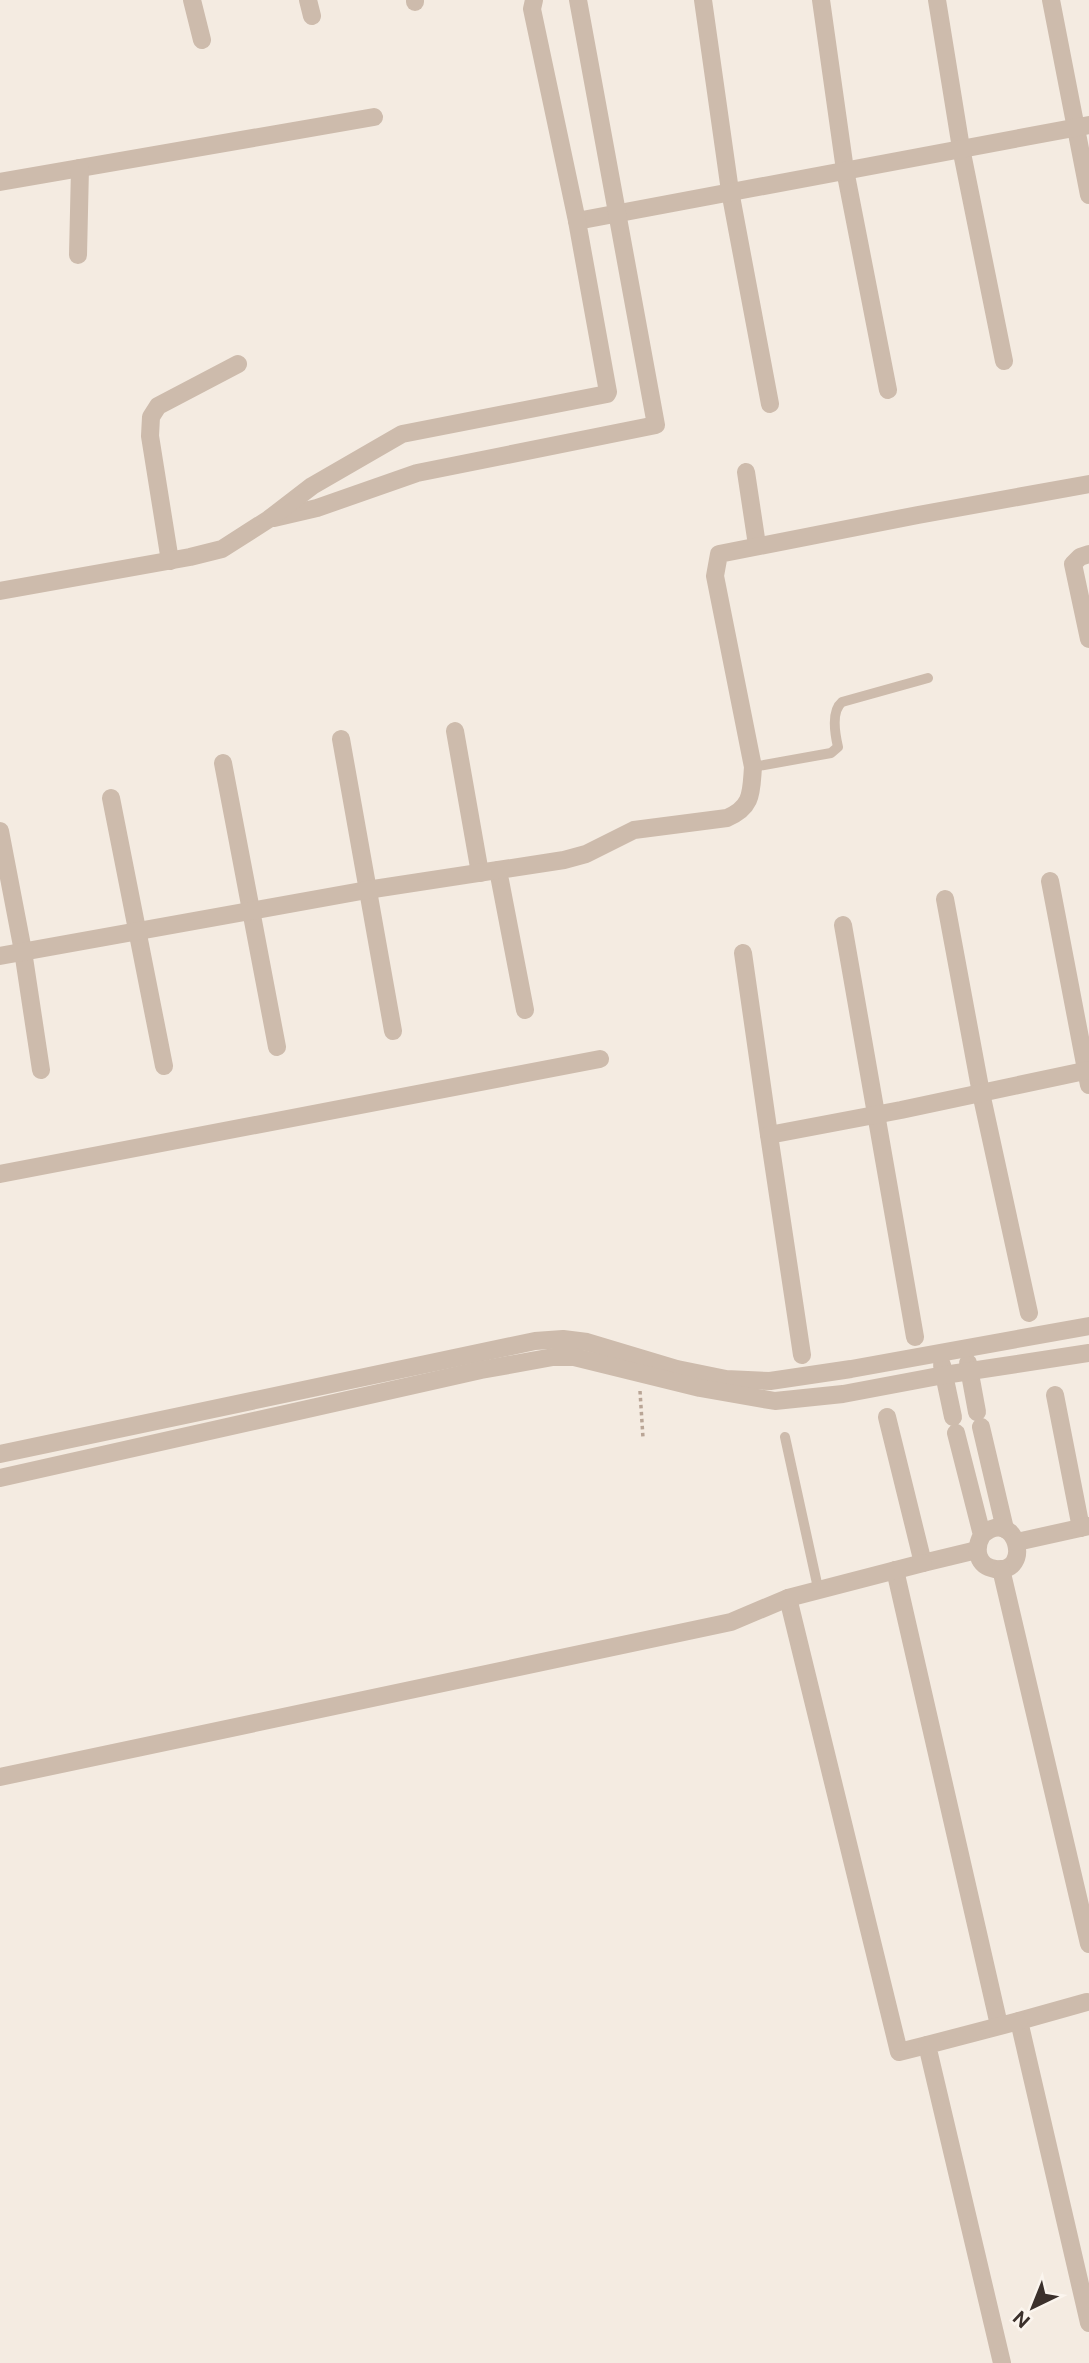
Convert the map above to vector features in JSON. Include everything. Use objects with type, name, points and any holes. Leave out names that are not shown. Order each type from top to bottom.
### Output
[{"type":"street","points":[[192,0],[202,40]]},
{"type":"street","points":[[0,591],[170,561],[222,549],[269,519],[312,486],[402,434],[607,394],[577,221],[532,9],[534,0]]},
{"type":"street","points":[[269,519],[317,508],[417,473],[654,426],[578,0]]},
{"type":"street","points":[[703,0],[730,191],[770,404]]},
{"type":"street","points":[[821,0],[845,170],[888,390]]},
{"type":"street","points":[[937,0],[961,148],[1004,361]]},
{"type":"street","points":[[1051,0],[1083,126],[1089,195]]},
{"type":"street","points":[[0,182],[374,117]]},
{"type":"street","points":[[577,221],[1083,126]]},
{"type":"street","points":[[78,256],[80,168]]},
{"type":"street","points":[[170,561],[150,436],[151,417],[158,406],[238,364]]},
{"type":"street","points":[[746,472],[757,545]]},
{"type":"street","points":[[0,956],[367,890],[564,860],[586,854],[634,830],[727,818],[740,812],[747,804],[753,767],[715,576],[719,554],[1089,484]]},
{"type":"street","points":[[1089,554],[1080,557],[1073,564],[1089,639]]},
{"type":"street","points":[[455,731],[524,1010]]},
{"type":"street","points":[[341,739],[393,1031]]},
{"type":"street","points":[[223,763],[277,1047]]},
{"type":"street","points":[[111,798],[164,1066]]},
{"type":"street","points":[[0,831],[23,951],[41,1070]]},
{"type":"street","points":[[769,1135],[1088,1075],[1051,881]]},
{"type":"street","points":[[945,899],[981,1093],[1029,1314]]},
{"type":"street","points":[[843,925],[915,1337]]},
{"type":"street","points":[[743,953],[807,1399]]},
{"type":"street","points":[[0,1174],[600,1059]]},
{"type":"street","points":[[725,1386],[770,1381],[803,1367],[940,1353],[1089,1326]]},
{"type":"street","points":[[0,1454],[535,1341],[563,1339],[587,1342],[677,1376]]},
{"type":"street","points":[[940,1353],[985,1565],[1001,1569],[1016,1559],[1018,1551],[1011,1536],[979,1420],[965,1349]]},
{"type":"street","points":[[0,1478],[481,1370],[553,1357],[574,1357],[639,1372],[677,1376],[725,1386],[775,1401],[807,1399],[1089,1353]]},
{"type":"street","points":[[0,1777],[731,1622],[818,1588],[923,1563],[980,1543],[993,1528],[1011,1536],[1085,1527],[1055,1395]]},
{"type":"street","points":[[887,1417],[923,1563]]},
{"type":"street","points":[[1001,1569],[1089,1944]]},
{"type":"street","points":[[895,1570],[999,2025]]},
{"type":"street","points":[[788,1598],[899,2052],[1088,2000]]},
{"type":"street","points":[[1019,2021],[1089,2323]]},
{"type":"street","points":[[927,2045],[1002,2363]]},
{"type":"lane","points":[[753,767],[831,753],[838,747],[835,712],[842,702],[928,678]]},
{"type":"lane","points":[[785,1437],[818,1588]]},
{"type":"path","points":[[639,1372],[643,1438]]}]
